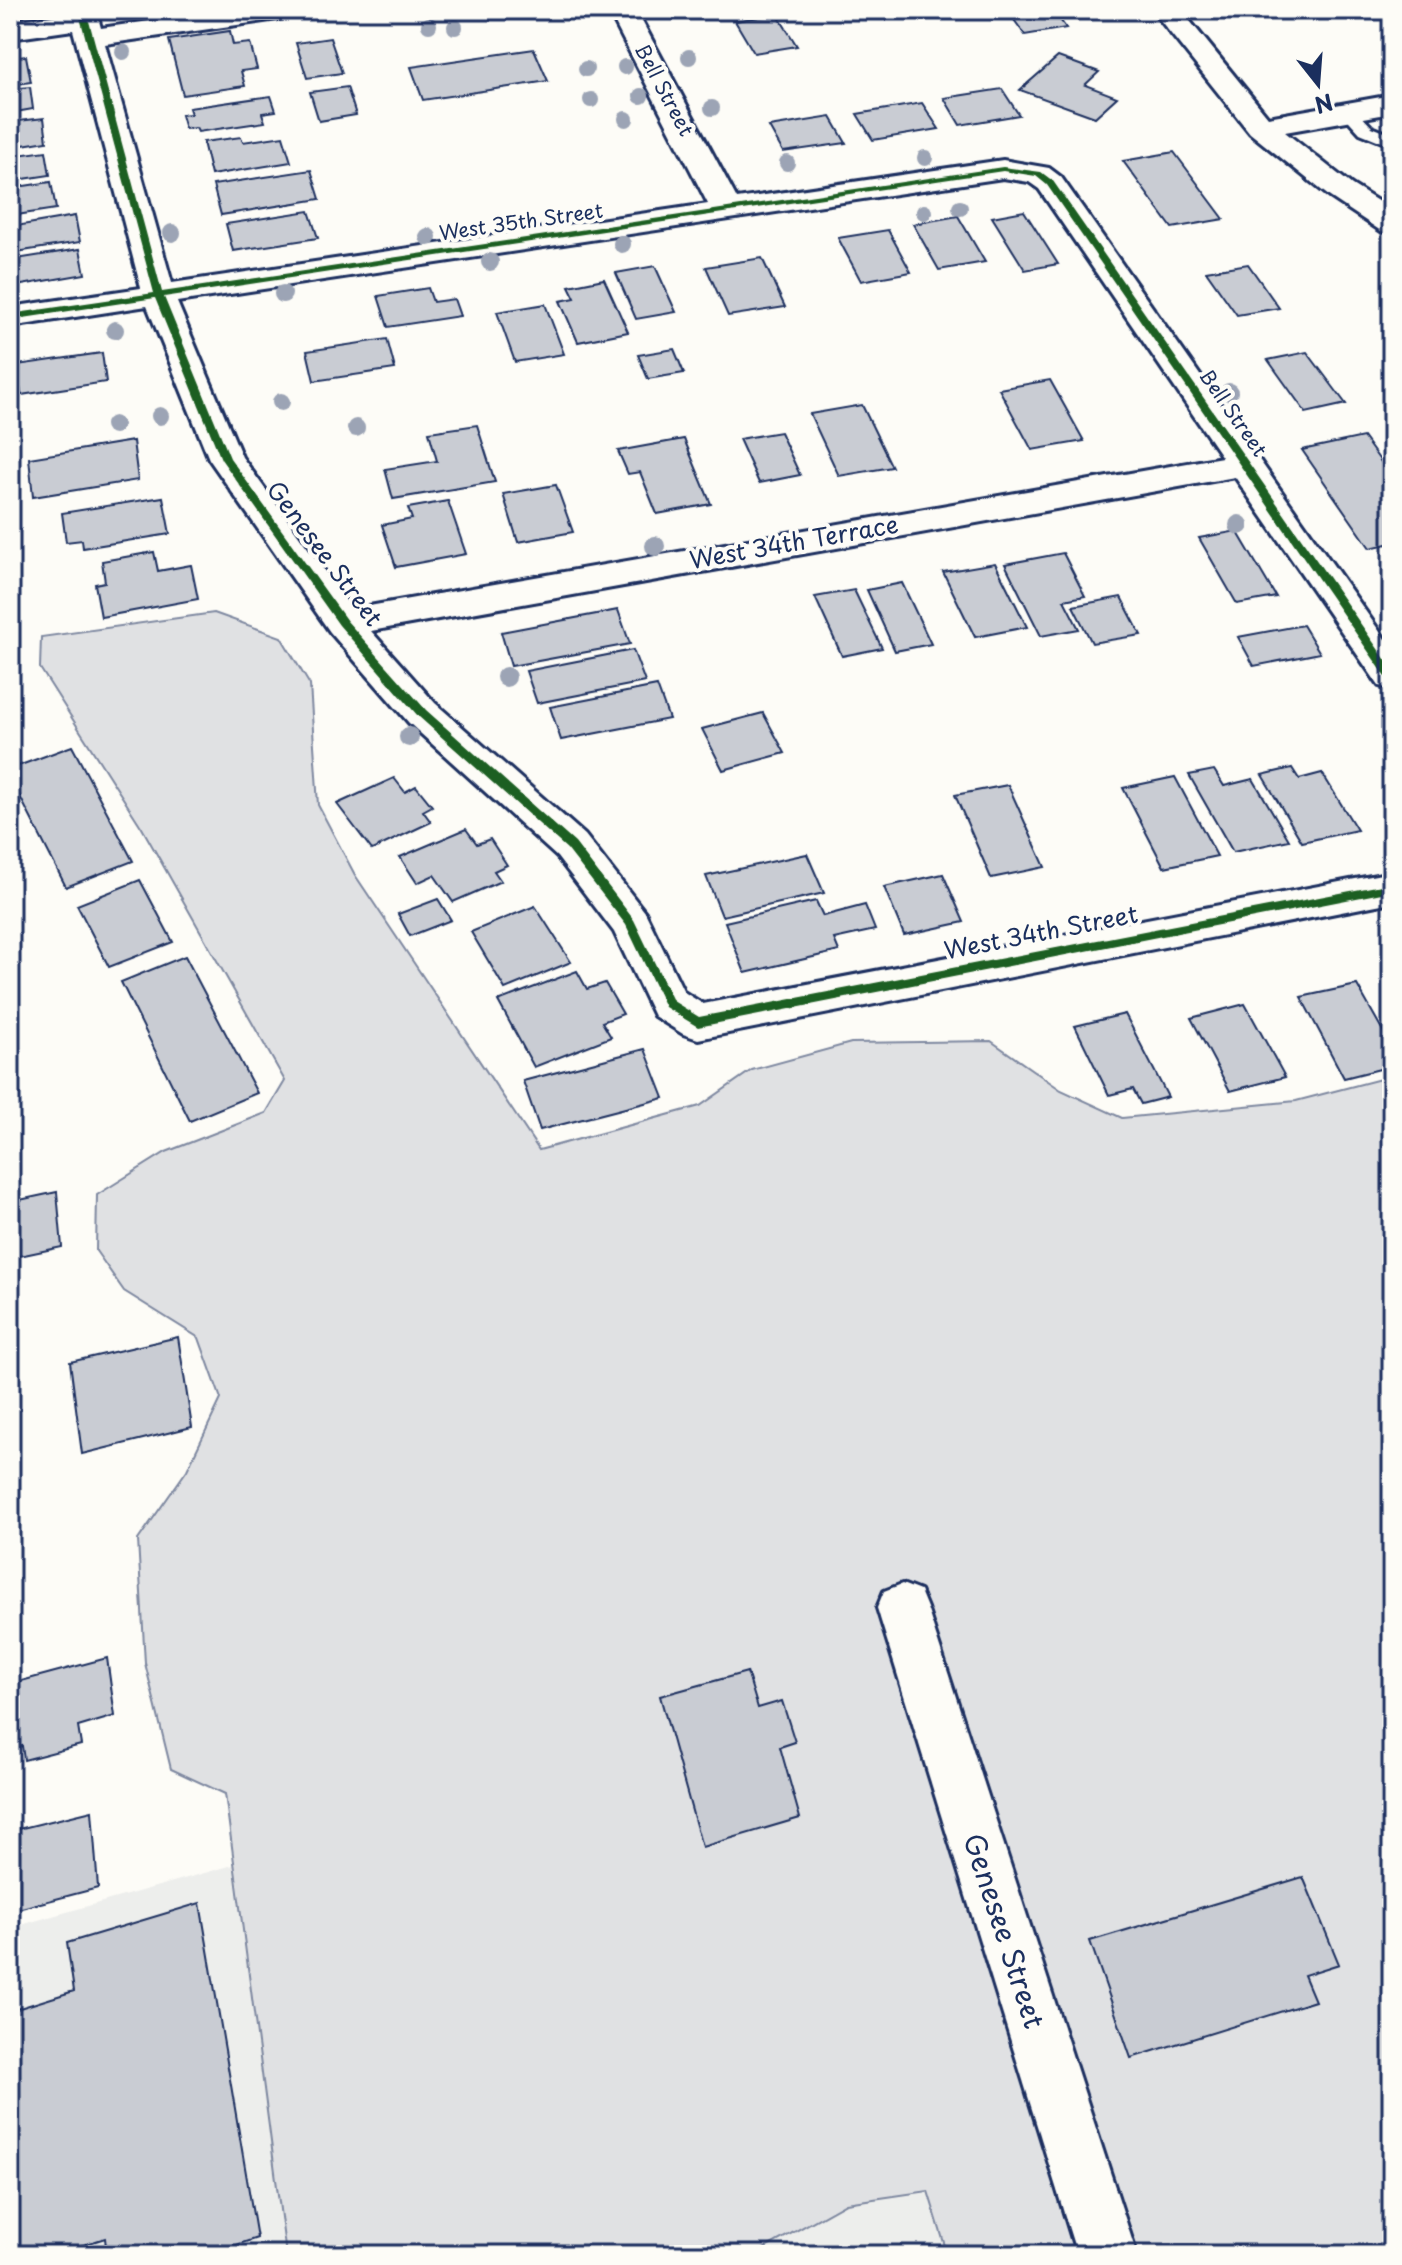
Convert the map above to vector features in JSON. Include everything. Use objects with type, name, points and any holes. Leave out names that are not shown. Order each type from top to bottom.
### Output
[{"type":"street","points":[[10,30],[285,10]]},
{"type":"street","name":"Bell Street","points":[[622,10],[728,212]]},
{"type":"street","points":[[1166,10],[1261,127],[1341,191],[1392,224]]},
{"type":"street","name":"Genesee Street","points":[[85,23],[159,296],[226,459],[343,623],[422,713],[571,846],[630,923],[669,1004],[698,1022]]},
{"type":"street","points":[[1261,127],[1392,104]]},
{"type":"street","name":"West 35th Street","points":[[10,317],[1003,169],[1038,174]]},
{"type":"street","name":"Bell Street","points":[[1038,174],[1050,183],[1392,677]]},
{"type":"street","name":"West 34th Terrace","points":[[343,623],[1244,464]]},
{"type":"street","name":"West 34th Street","points":[[698,1022],[1392,887]]},
{"type":"street","name":"Genesee Street","points":[[902,1608],[1107,2255]]},
{"type":"lane","points":[[1349,112],[1366,130],[1392,141]]},
{"type":"shaded area","points":[[214,613],[281,637],[310,685],[318,805],[355,875],[539,1150],[700,1106],[752,1070],[851,1043],[991,1041],[1061,1090],[1122,1118],[1296,1101],[1392,1076],[1392,2255],[940,2255],[945,2246],[928,2191],[846,2203],[753,2255],[286,2255],[225,1794],[171,1769],[145,1663],[138,1540],[187,1470],[221,1399],[199,1338],[124,1291],[96,1251],[97,1195],[166,1152],[266,1113],[285,1081],[142,828],[40,668],[41,637]]},
{"type":"shaded area","points":[[233,1865],[286,2255],[10,2255],[10,1928]]},
{"type":"shaded area","points":[[929,2191],[945,2246],[940,2255],[753,2255],[846,2203]]},
{"type":"building","points":[[1007,10],[1053,10],[1066,28],[1025,35]]},
{"type":"building","points":[[777,14],[797,46],[754,53],[735,21]]},
{"type":"building","points":[[230,31],[233,45],[250,43],[257,69],[241,71],[245,86],[183,95],[169,40]]},
{"type":"building","points":[[330,38],[342,73],[307,78],[296,43]]},
{"type":"building","points":[[534,49],[548,81],[423,100],[411,67]]},
{"type":"building","points":[[26,56],[31,82],[10,85],[10,58]]},
{"type":"building","points":[[1058,57],[1099,72],[1085,85],[1117,97],[1095,117],[1020,90]]},
{"type":"building","points":[[30,87],[33,109],[10,113],[10,89]]},
{"type":"building","points":[[347,87],[356,115],[319,121],[310,92]]},
{"type":"building","points":[[1002,89],[1019,115],[960,125],[944,98]]},
{"type":"building","points":[[271,96],[276,111],[262,113],[265,122],[198,132],[196,128],[185,129],[181,115],[191,114],[189,108]]},
{"type":"building","points":[[922,103],[939,129],[873,140],[857,114]]},
{"type":"building","points":[[831,117],[846,143],[783,152],[769,127]]},
{"type":"building","points":[[44,118],[47,141],[10,147],[10,122]]},
{"type":"building","points":[[283,136],[291,162],[211,175],[203,142],[241,137],[243,142]]},
{"type":"building","points":[[46,151],[50,175],[10,181],[10,156]]},
{"type":"building","points":[[1174,152],[1224,219],[1172,228],[1123,161]]},
{"type":"building","points":[[311,170],[320,199],[221,215],[213,185]]},
{"type":"building","points":[[51,182],[56,209],[10,216],[10,188]]},
{"type":"building","points":[[309,211],[318,238],[233,251],[226,224]]},
{"type":"building","points":[[1024,211],[1058,264],[1025,270],[992,217]]},
{"type":"building","points":[[75,216],[80,242],[10,253],[10,227]]},
{"type":"building","points":[[958,216],[985,262],[939,270],[913,224]]},
{"type":"building","points":[[888,230],[911,272],[861,281],[838,238]]},
{"type":"building","points":[[80,249],[85,274],[10,287],[10,260]]},
{"type":"building","points":[[762,258],[785,307],[728,316],[706,267]]},
{"type":"building","points":[[1248,264],[1279,308],[1237,315],[1206,271]]},
{"type":"building","points":[[655,266],[676,312],[636,319],[616,273]]},
{"type":"building","points":[[604,279],[628,332],[578,342],[560,301],[575,298],[569,286]]},
{"type":"building","points":[[428,288],[433,302],[454,299],[460,316],[388,327],[378,296]]},
{"type":"building","points":[[545,304],[564,354],[515,362],[497,312]]},
{"type":"building","points":[[387,339],[395,369],[314,381],[307,351]]},
{"type":"building","points":[[674,349],[684,373],[648,379],[638,355]]},
{"type":"building","points":[[1307,352],[1346,404],[1306,413],[1268,360]]},
{"type":"building","points":[[102,353],[106,382],[21,395],[20,387],[10,388],[10,366]]},
{"type":"building","points":[[1050,380],[1084,441],[1032,450],[999,389]]},
{"type":"building","points":[[862,405],[892,467],[839,476],[810,414]]},
{"type":"building","points":[[477,425],[495,482],[393,499],[385,469],[437,461],[429,432]]},
{"type":"building","points":[[780,432],[800,475],[759,483],[739,439]]},
{"type":"building","points":[[1363,437],[1392,477],[1392,543],[1370,548],[1302,450]]},
{"type":"building","points":[[684,439],[711,504],[657,514],[640,472],[628,474],[618,451]]},
{"type":"building","points":[[133,441],[138,480],[33,497],[29,458]]},
{"type":"building","points":[[556,485],[573,532],[518,542],[503,494]]},
{"type":"building","points":[[163,497],[170,534],[83,548],[82,540],[66,542],[62,513]]},
{"type":"building","points":[[448,501],[466,554],[396,567],[382,525],[412,519],[408,508]]},
{"type":"building","points":[[1237,531],[1276,597],[1237,604],[1199,538]]},
{"type":"building","points":[[154,552],[158,571],[191,565],[198,599],[101,617],[95,584],[105,582],[102,561]]},
{"type":"building","points":[[1063,553],[1085,596],[1064,600],[1079,629],[1041,636],[1005,564]]},
{"type":"building","points":[[995,563],[1027,627],[975,637],[943,572]]},
{"type":"building","points":[[902,583],[931,644],[895,651],[867,590]]},
{"type":"building","points":[[854,590],[882,648],[842,656],[815,597]]},
{"type":"building","points":[[1121,597],[1141,635],[1092,643],[1073,606]]},
{"type":"building","points":[[618,610],[630,644],[511,666],[501,632]]},
{"type":"building","points":[[1303,625],[1320,653],[1254,666],[1238,637]]},
{"type":"building","points":[[633,650],[645,682],[537,703],[526,671]]},
{"type":"building","points":[[657,686],[669,719],[561,740],[550,707]]},
{"type":"building","points":[[763,713],[785,753],[723,770],[702,729]]},
{"type":"building","points":[[72,746],[133,861],[66,887],[10,777],[10,769]]},
{"type":"building","points":[[1292,768],[1299,779],[1322,773],[1357,830],[1302,842],[1262,775]]},
{"type":"building","points":[[1214,770],[1224,786],[1253,779],[1289,840],[1233,852],[1189,775]]},
{"type":"building","points":[[1175,777],[1217,856],[1164,867],[1123,788]]},
{"type":"building","points":[[394,778],[405,792],[416,786],[432,806],[423,811],[431,822],[372,850],[337,804]]},
{"type":"building","points":[[1008,785],[1045,867],[991,878],[955,795]]},
{"type":"building","points":[[466,829],[477,844],[490,839],[507,865],[494,871],[501,881],[453,902],[434,875],[417,883],[400,857]]},
{"type":"building","points":[[807,854],[824,893],[722,916],[706,876]]},
{"type":"building","points":[[943,874],[964,922],[904,935],[884,887]]},
{"type":"building","points":[[140,880],[173,942],[109,967],[77,905]]},
{"type":"building","points":[[438,899],[451,920],[410,936],[398,914]]},
{"type":"building","points":[[816,901],[823,916],[865,905],[875,930],[834,939],[839,951],[745,973],[725,922]]},
{"type":"building","points":[[535,906],[571,962],[505,989],[471,932]]},
{"type":"building","points":[[185,956],[257,1093],[190,1121],[121,982]]},
{"type":"building","points":[[577,971],[587,989],[605,983],[623,1014],[602,1022],[611,1037],[534,1067],[498,1001]]},
{"type":"building","points":[[1357,985],[1392,1047],[1392,1066],[1344,1078],[1301,997]]},
{"type":"building","points":[[1245,1004],[1285,1077],[1230,1091],[1191,1018]]},
{"type":"building","points":[[1125,1014],[1168,1097],[1141,1104],[1133,1089],[1109,1095],[1075,1026]]},
{"type":"building","points":[[645,1049],[664,1098],[540,1130],[523,1081]]},
{"type":"building","points":[[57,1192],[62,1247],[10,1258],[10,1202]]},
{"type":"building","points":[[178,1337],[192,1427],[82,1454],[70,1362]]},
{"type":"building","points":[[107,1658],[115,1716],[78,1727],[81,1745],[24,1760],[22,1746],[10,1749],[10,1684]]},
{"type":"building","points":[[747,1672],[758,1708],[782,1701],[795,1742],[780,1747],[800,1818],[702,1847],[660,1696]]},
{"type":"building","points":[[92,1811],[98,1888],[10,1911],[10,1831]]},
{"type":"building","points":[[1303,1877],[1339,1964],[1304,1975],[1315,2001],[1131,2058],[1090,1941]]},
{"type":"building","points":[[200,1903],[257,2238],[207,2255],[107,2255],[105,2238],[52,2255],[10,2255],[10,2011],[74,1991],[67,1943]]},
{"type":"cycle path","points":[[82,10],[159,296],[226,459],[343,623],[422,713],[571,846],[630,923],[669,1004],[698,1022],[1392,887]]},
{"type":"cycle path","points":[[10,317],[1003,169],[1038,174],[1050,183],[1392,677]]}]
